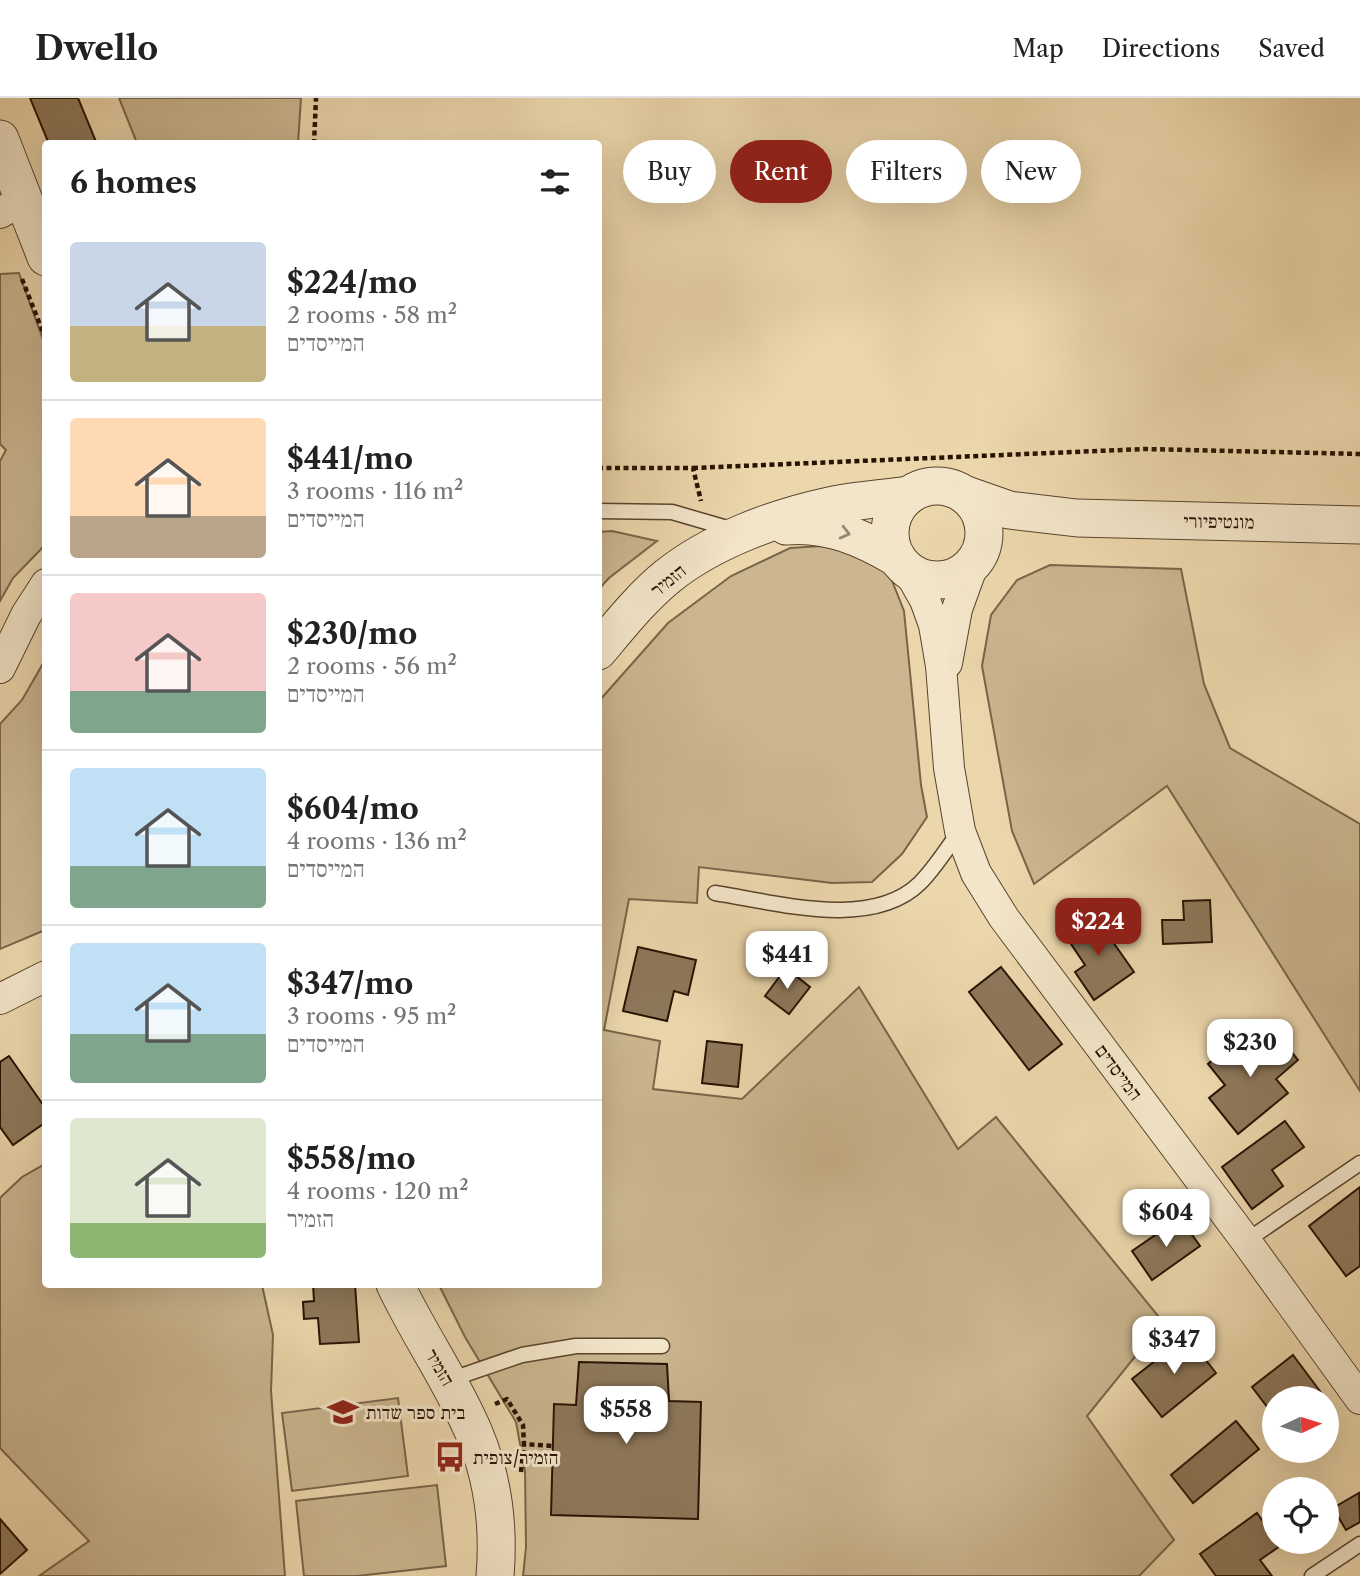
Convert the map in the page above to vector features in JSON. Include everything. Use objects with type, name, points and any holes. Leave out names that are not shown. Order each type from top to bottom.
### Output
[{"type":"street","points":[[0,139],[12,206],[32,262]]},
{"type":"street","points":[[938,485],[953,488],[966,495],[976,506],[982,519],[984,533],[978,555],[963,572],[950,578],[935,580],[921,577],[903,564],[892,545],[890,531],[899,505],[922,488],[938,485]]},
{"type":"street","name":"הזמיר","points":[[602,646],[626,617],[668,576],[712,548],[749,531],[830,505],[909,495]]},
{"type":"street","name":"מונטיפיורי","points":[[966,495],[1009,510],[1077,518],[1360,525]]},
{"type":"street","name":"מונטיפיורי","points":[[978,555],[1017,533],[1077,518]]},
{"type":"street","name":"הזמיר","points":[[749,531],[791,525],[821,527],[861,537],[903,564]]},
{"type":"street","name":"המייסדים","points":[[944,716],[950,644],[957,609],[978,555]]},
{"type":"street","name":"המייסדים","points":[[903,564],[925,600],[934,625],[941,666],[949,768],[960,831],[975,873],[1004,918],[1246,1241],[1360,1399]]},
{"type":"street","points":[[0,668],[26,615],[42,590]]},
{"type":"street","points":[[0,999],[42,978]]},
{"type":"street","name":"הזמיר","points":[[397,1288],[411,1320],[475,1434],[488,1473],[494,1511],[497,1549],[495,1576]]},
{"type":"lane","points":[[602,511],[672,512],[749,531]]},
{"type":"lane","points":[[715,893],[820,909],[856,911],[897,899],[919,883],[960,831]]},
{"type":"lane","points":[[1246,1241],[1360,1163]]},
{"type":"lane","points":[[447,1381],[522,1355],[576,1346],[662,1346]]},
{"type":"lane","points":[[1312,1576],[1360,1544]]},
{"type":"path","points":[[314,140],[316,98]]},
{"type":"path","points":[[32,262],[42,318]]},
{"type":"path","points":[[602,468],[693,468],[1145,449],[1360,454]]},
{"type":"path","points":[[693,468],[706,522]]},
{"type":"shaded area","points":[[119,98],[301,98],[298,140],[136,140]]},
{"type":"shaded area","points":[[19,273],[42,337],[42,548],[13,578],[0,601],[0,461],[6,450],[0,444],[0,274]]},
{"type":"shaded area","points":[[612,531],[657,541],[602,586],[602,532]]},
{"type":"shaded area","points":[[821,546],[860,550],[889,573],[904,611],[921,785],[927,817],[902,854],[872,882],[832,883],[699,867],[697,903],[629,899],[604,1030],[660,1041],[653,1089],[742,1099],[859,987],[958,1149],[996,1117],[1163,1322],[1087,1416],[1174,1540],[1139,1576],[523,1576],[526,1547],[525,1471],[516,1422],[465,1337],[440,1288],[602,1288],[602,698],[668,623],[731,576],[790,548]]},
{"type":"shaded area","points":[[1050,565],[1181,569],[1204,684],[1230,748],[1360,824],[1360,1091],[1167,786],[1034,884],[1012,831],[982,666],[991,615],[1017,580]]},
{"type":"shaded area","points":[[42,665],[42,931],[0,949],[0,724],[22,700]]},
{"type":"shaded area","points":[[42,1166],[42,1288],[263,1288],[273,1335],[271,1391],[285,1576],[39,1576],[89,1541],[0,1448],[0,1198],[22,1177]]},
{"type":"shaded area","points":[[398,1398],[408,1476],[292,1491],[282,1413]]},
{"type":"shaded area","points":[[437,1485],[446,1566],[357,1576],[304,1576],[296,1501]]},
{"type":"building","points":[[30,98],[78,98],[95,140],[47,140]]},
{"type":"building","points":[[1210,900],[1212,942],[1163,944],[1162,920],[1184,920],[1183,901]]},
{"type":"building","points":[[1094,915],[1134,972],[1094,1000],[1075,972],[1085,965],[1065,935]]},
{"type":"building","points":[[638,947],[696,960],[688,995],[674,991],[667,1021],[623,1011]]},
{"type":"building","points":[[1001,967],[1062,1044],[1029,1070],[969,992]]},
{"type":"building","points":[[786,968],[810,987],[789,1014],[765,996]]},
{"type":"building","points":[[1274,1031],[1298,1060],[1276,1079],[1288,1093],[1238,1134],[1209,1098],[1225,1085],[1208,1064],[1242,1035],[1253,1048]]},
{"type":"building","points":[[707,1041],[742,1045],[738,1087],[702,1083]]},
{"type":"building","points":[[9,1056],[42,1103],[42,1125],[13,1145],[0,1127],[0,1062]]},
{"type":"building","points":[[1285,1121],[1304,1147],[1272,1170],[1283,1186],[1252,1209],[1222,1167]]},
{"type":"building","points":[[1360,1187],[1360,1266],[1346,1276],[1309,1226]]},
{"type":"building","points":[[1180,1218],[1200,1246],[1152,1280],[1132,1251]]},
{"type":"building","points":[[313,1288],[355,1288],[359,1342],[320,1344],[318,1318],[304,1319],[303,1302],[314,1301]]},
{"type":"building","points":[[1187,1336],[1216,1373],[1162,1417],[1132,1379]]},
{"type":"building","points":[[1293,1355],[1316,1386],[1262,1386],[1262,1400],[1252,1387]]},
{"type":"building","points":[[579,1362],[667,1364],[669,1401],[701,1402],[698,1519],[551,1515],[554,1404],[576,1405]]},
{"type":"building","points":[[1236,1421],[1259,1449],[1193,1503],[1171,1475]]},
{"type":"building","points":[[1359,1493],[1360,1522],[1346,1530],[1339,1518],[1339,1505]]},
{"type":"building","points":[[1257,1513],[1262,1520],[1262,1554],[1269,1554],[1260,1560],[1272,1576],[1216,1576],[1200,1554]]},
{"type":"building","points":[[0,1519],[27,1550],[0,1574]]},
{"type":"place","name":"בית ספר שדות","points":[[343,1412]]},
{"type":"place","name":"הזמיר/צופית","points":[[450,1457]]}]
